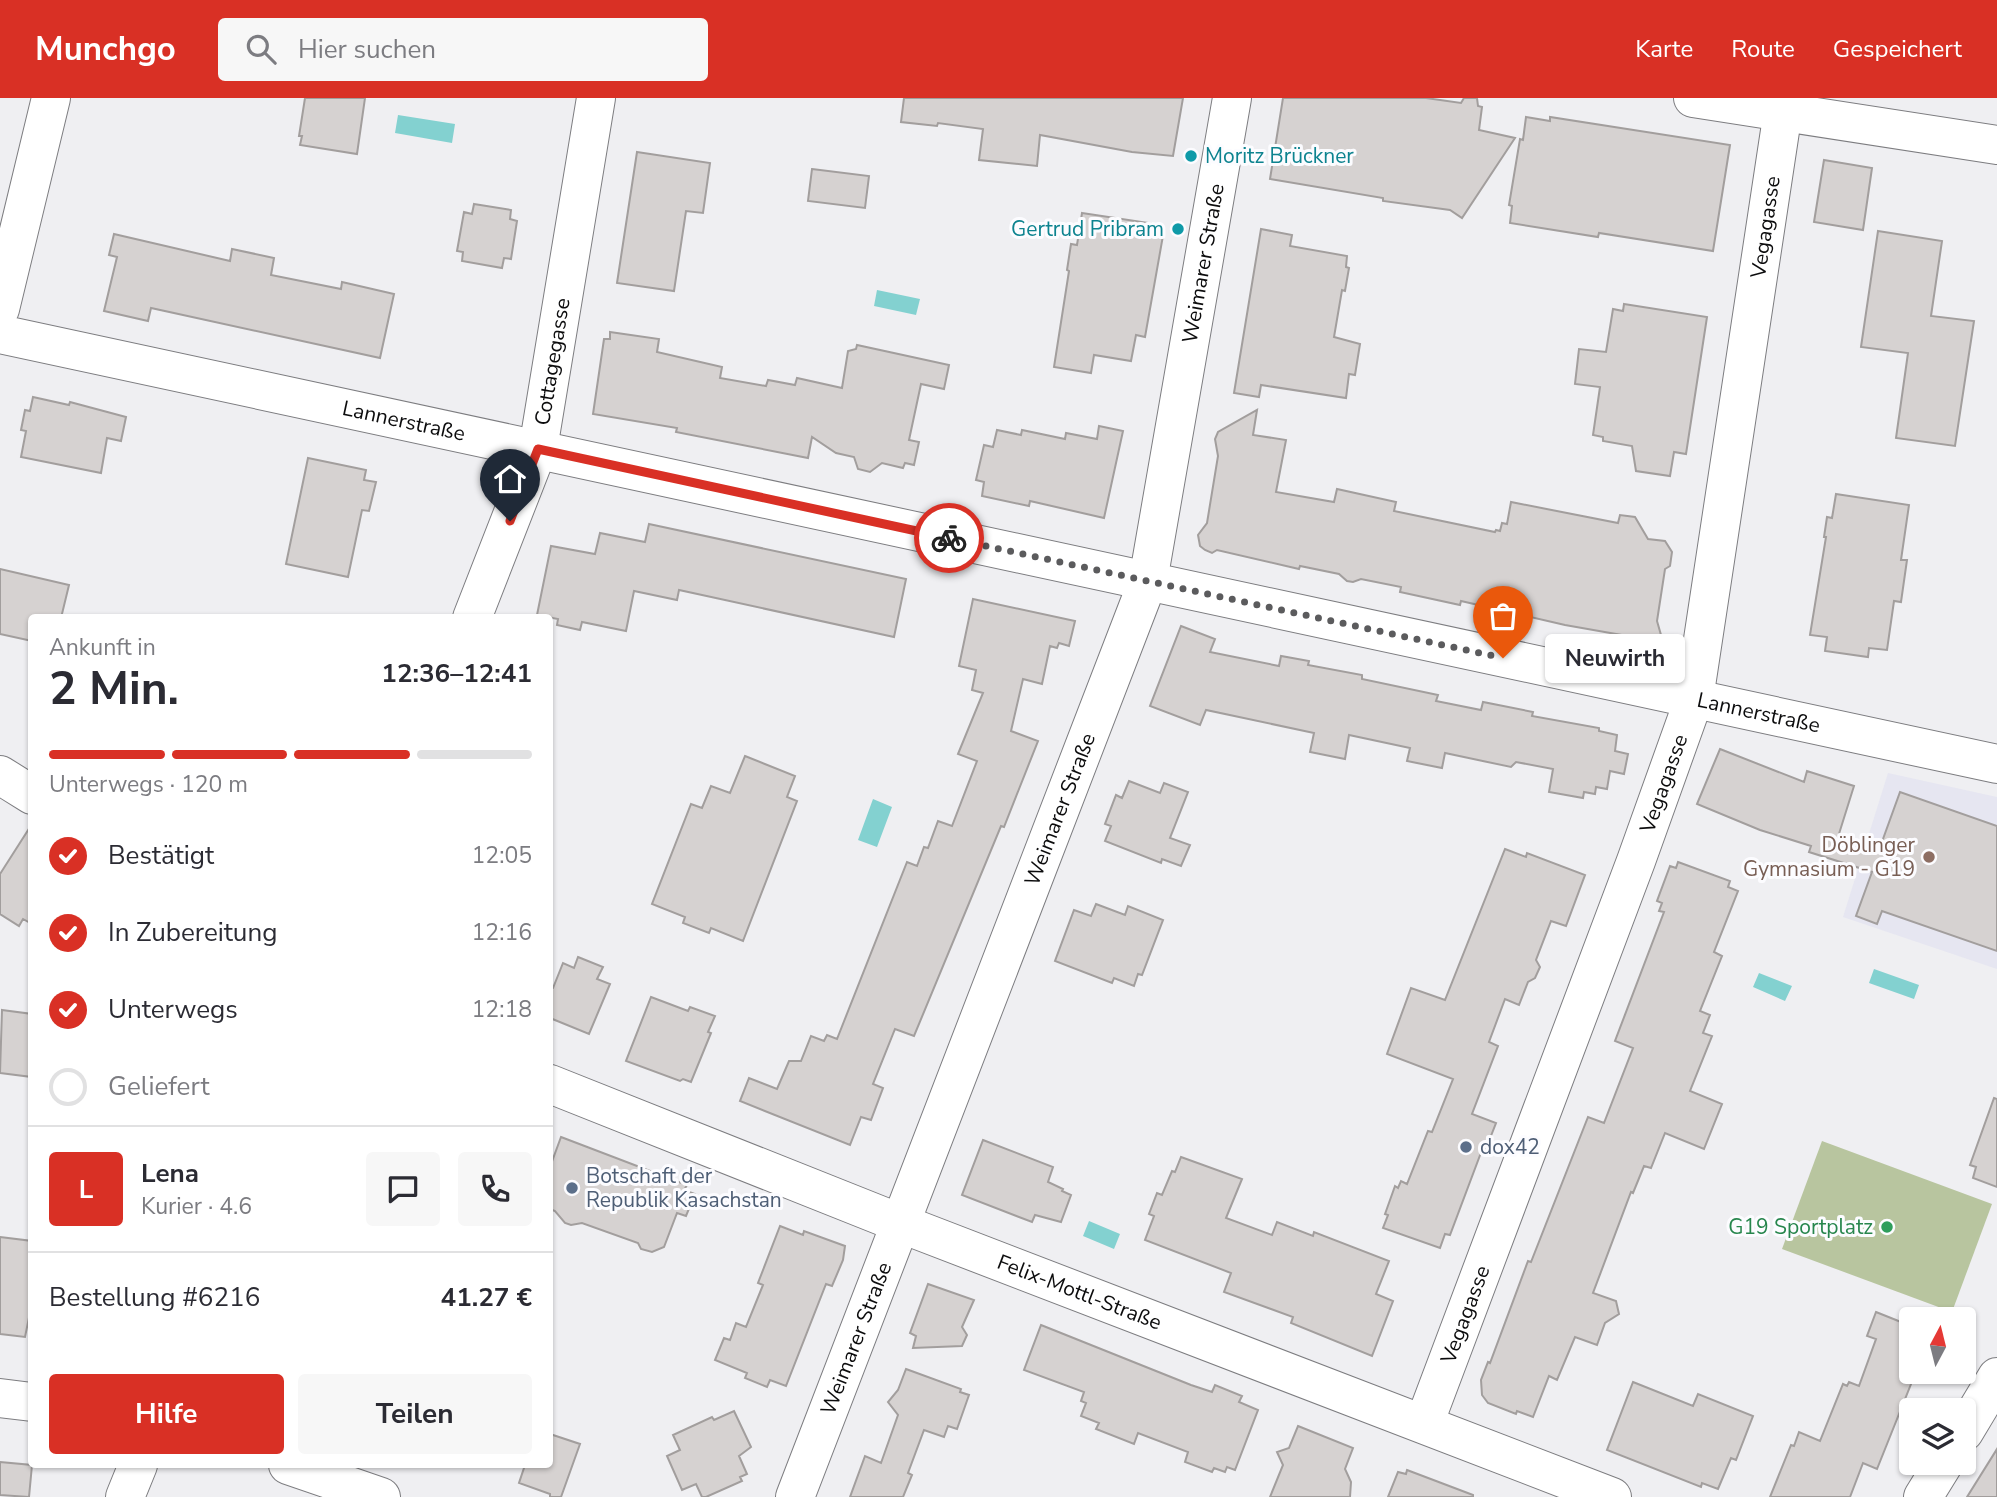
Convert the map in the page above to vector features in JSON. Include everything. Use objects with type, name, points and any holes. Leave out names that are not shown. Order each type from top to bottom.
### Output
[{"type":"street","points":[[0,309],[51,98]]},
{"type":"street","name":"Cottagegasse","points":[[474,614],[538,449],[596,98]]},
{"type":"street","name":"Weimarer Straße","points":[[795,1497],[1148,581],[1232,98]]},
{"type":"street","points":[[1693,98],[1997,145]]},
{"type":"street","name":"Vegagasse","points":[[1424,1424],[1627,887],[1694,699],[1783,111]]},
{"type":"street","name":"Lannerstraße","points":[[0,334],[1997,764]]},
{"type":"street","points":[[0,775],[28,792]]},
{"type":"street","name":"Felix-Mottl-Straße","points":[[553,1085],[902,1224],[1612,1497]]},
{"type":"street","points":[[1976,1412],[1997,1377]]},
{"type":"street","points":[[0,1398],[28,1402]]},
{"type":"street","points":[[125,1497],[137,1468]]},
{"type":"street","points":[[297,1468],[381,1497]]},
{"type":"street","points":[[1923,1497],[1937,1475]]},
{"type":"shaded area","name":"Döblinger Gymnasium - G19","points":[[1888,773],[1997,797],[1997,969],[1843,917]]},
{"type":"green space","name":"G19 Sportplatz","points":[[1822,1141],[1992,1204],[1954,1307],[1939,1307],[1782,1249]]},
{"type":"water","points":[[398,115],[455,124],[452,143],[395,133]]},
{"type":"water","points":[[877,290],[920,299],[916,315],[874,306]]},
{"type":"water","points":[[873,799],[892,807],[877,847],[858,840]]},
{"type":"water","points":[[1874,969],[1919,985],[1914,999],[1869,983]]},
{"type":"water","points":[[1759,973],[1792,986],[1785,1001],[1753,987]]},
{"type":"water","points":[[1089,1221],[1120,1234],[1114,1249],[1083,1236]]},
{"type":"building","points":[[305,98],[365,98],[357,154],[300,145]]},
{"type":"building","points":[[904,98],[1183,98],[1173,156],[1132,152],[1040,135],[1037,166],[979,160],[983,129],[938,123],[937,126],[901,122]]},
{"type":"building","points":[[1283,98],[1426,98],[1461,103],[1464,98],[1477,98],[1478,106],[1482,107],[1479,130],[1515,138],[1462,218],[1450,210],[1383,201],[1383,198],[1270,179]]},
{"type":"building","points":[[1526,117],[1550,121],[1550,117],[1730,145],[1713,251],[1599,233],[1598,237],[1510,223],[1512,206],[1509,205]]},
{"type":"building","points":[[637,152],[710,163],[703,213],[686,211],[674,291],[617,283]]},
{"type":"building","points":[[1824,160],[1872,168],[1863,230],[1814,222]]},
{"type":"building","points":[[812,169],[869,176],[865,208],[808,201]]},
{"type":"building","points":[[474,204],[511,210],[510,219],[517,221],[511,259],[504,258],[502,268],[462,261],[463,252],[457,251],[464,212],[472,214]]},
{"type":"building","points":[[1082,213],[1162,225],[1161,229],[1164,230],[1145,337],[1136,335],[1131,361],[1094,355],[1091,373],[1054,367],[1071,244],[1077,245]]},
{"type":"building","points":[[1261,229],[1292,235],[1290,246],[1347,256],[1346,267],[1349,268],[1345,291],[1342,290],[1334,337],[1360,344],[1355,375],[1349,374],[1346,398],[1261,385],[1259,397],[1234,393]]},
{"type":"building","points":[[1878,231],[1942,241],[1931,316],[1974,321],[1955,446],[1896,438],[1908,353],[1861,347]]},
{"type":"building","points":[[114,234],[230,261],[232,249],[274,258],[271,275],[341,289],[342,282],[394,294],[380,358],[151,308],[148,321],[104,311],[117,257],[109,255]]},
{"type":"building","points":[[1624,304],[1707,317],[1686,454],[1674,452],[1670,476],[1636,471],[1632,446],[1603,441],[1603,437],[1593,435],[1600,387],[1575,384],[1579,349],[1606,352],[1613,309],[1623,311]]},
{"type":"building","points":[[610,332],[659,339],[657,352],[722,367],[720,378],[766,386],[768,380],[795,385],[797,378],[842,388],[848,351],[856,349],[857,345],[949,365],[944,389],[921,384],[909,440],[919,442],[914,465],[905,463],[903,468],[882,463],[870,472],[858,469],[854,457],[836,453],[812,437],[808,458],[676,432],[677,428],[593,414],[604,339],[610,339]]},
{"type":"building","points":[[33,397],[69,405],[70,402],[126,417],[121,441],[107,438],[101,473],[21,457],[26,431],[21,430],[25,410],[30,411]]},
{"type":"building","points":[[1257,410],[1253,435],[1286,440],[1276,492],[1334,502],[1337,489],[1396,502],[1394,511],[1495,532],[1500,531],[1502,523],[1507,524],[1511,502],[1618,523],[1620,515],[1635,517],[1648,539],[1665,541],[1672,552],[1670,566],[1665,569],[1657,621],[1661,635],[1657,643],[1648,645],[1633,637],[1565,625],[1461,601],[1460,605],[1400,592],[1401,587],[1361,579],[1347,581],[1339,574],[1300,566],[1299,569],[1217,550],[1212,553],[1205,550],[1200,546],[1198,535],[1207,523],[1218,456],[1215,439],[1218,432]]},
{"type":"building","points":[[1099,426],[1123,431],[1104,518],[1030,501],[1029,506],[982,496],[984,482],[976,480],[984,445],[993,447],[997,430],[1021,435],[1022,430],[1065,439],[1066,433],[1097,439]]},
{"type":"building","points":[[308,458],[366,470],[364,480],[376,482],[369,511],[362,510],[348,577],[286,564]]},
{"type":"building","points":[[1836,494],[1909,505],[1901,560],[1907,560],[1901,602],[1894,601],[1887,650],[1869,648],[1868,657],[1825,651],[1827,637],[1810,635],[1827,517],[1832,518]]},
{"type":"building","points":[[649,524],[906,579],[894,637],[679,590],[677,600],[634,591],[626,631],[582,622],[580,630],[557,625],[558,619],[553,618],[553,614],[537,614],[551,546],[595,554],[600,533],[645,542]]},
{"type":"building","points":[[0,569],[69,585],[62,614],[28,614],[28,640],[0,634]]},
{"type":"building","points":[[973,599],[1075,621],[1069,646],[1059,643],[1057,648],[1050,646],[1042,684],[1023,679],[1011,731],[1038,741],[914,1036],[895,1029],[873,1084],[883,1088],[871,1120],[861,1117],[850,1145],[740,1101],[749,1078],[777,1089],[789,1061],[801,1061],[811,1036],[824,1041],[827,1035],[837,1039],[907,862],[917,866],[924,847],[928,848],[938,821],[952,826],[977,761],[958,754],[983,693],[972,690],[976,670],[959,666]]},
{"type":"building","points":[[1181,626],[1215,639],[1210,652],[1279,666],[1281,656],[1309,661],[1308,665],[1362,675],[1362,679],[1438,695],[1436,701],[1481,710],[1483,702],[1533,712],[1532,716],[1599,728],[1599,731],[1617,735],[1615,751],[1628,754],[1624,774],[1610,771],[1607,789],[1596,787],[1595,794],[1584,792],[1583,798],[1549,792],[1553,769],[1516,762],[1511,767],[1445,753],[1442,768],[1407,761],[1410,748],[1349,735],[1345,759],[1310,752],[1314,733],[1206,710],[1200,725],[1150,706]]},
{"type":"building","name":"Döblinger Gymnasium - G19","points":[[1720,749],[1804,782],[1807,771],[1854,786],[1838,837],[1879,850],[1900,792],[1997,826],[1997,951],[1882,911],[1877,924],[1856,916],[1872,872],[1809,852],[1811,846],[1760,830],[1697,804]]},
{"type":"building","points":[[745,756],[795,776],[787,797],[797,801],[743,941],[711,928],[709,933],[683,923],[685,917],[652,904],[691,804],[702,808],[711,786],[730,793]]},
{"type":"building","points":[[1129,781],[1160,793],[1164,783],[1188,792],[1170,838],[1190,845],[1181,866],[1162,859],[1161,863],[1105,841],[1111,826],[1105,824],[1116,795],[1122,798]]},
{"type":"building","points":[[28,830],[28,922],[23,919],[19,926],[0,914],[0,874]]},
{"type":"building","points":[[1505,849],[1526,857],[1527,853],[1585,875],[1566,926],[1551,921],[1536,960],[1540,967],[1535,978],[1528,982],[1519,1005],[1505,999],[1489,1042],[1498,1046],[1472,1114],[1496,1123],[1485,1151],[1482,1150],[1450,1235],[1445,1234],[1440,1248],[1383,1228],[1395,1186],[1398,1188],[1401,1181],[1407,1184],[1453,1079],[1387,1054],[1411,988],[1445,1000]]},
{"type":"building","points":[[1678,862],[1730,881],[1728,887],[1738,891],[1714,952],[1722,956],[1700,1011],[1710,1015],[1703,1033],[1712,1036],[1690,1091],[1722,1104],[1704,1149],[1665,1133],[1651,1168],[1644,1166],[1633,1193],[1631,1192],[1593,1293],[1616,1301],[1619,1314],[1605,1323],[1597,1345],[1575,1337],[1557,1380],[1549,1376],[1533,1417],[1517,1411],[1516,1414],[1488,1403],[1482,1395],[1481,1380],[1588,1117],[1604,1123],[1633,1048],[1615,1041],[1664,912],[1659,911],[1662,903],[1657,901],[1670,866],[1676,868]]},
{"type":"building","points":[[1096,904],[1125,915],[1128,906],[1163,920],[1142,975],[1138,974],[1134,986],[1114,978],[1112,983],[1055,961],[1074,910],[1091,916]]},
{"type":"building","points":[[578,957],[603,967],[597,979],[610,984],[589,1034],[553,1019],[553,988],[563,963],[574,968]]},
{"type":"building","points":[[651,997],[688,1011],[690,1007],[715,1016],[691,1082],[683,1079],[680,1081],[626,1061]]},
{"type":"building","points":[[2,1010],[28,1013],[28,1076],[0,1073]]},
{"type":"building","points":[[1994,1098],[1997,1099],[1997,1187],[1973,1178],[1976,1167],[1970,1165]]},
{"type":"building","points":[[561,1137],[687,1185],[684,1190],[695,1194],[686,1216],[677,1213],[664,1247],[652,1252],[641,1249],[638,1243],[582,1223],[565,1223],[553,1210],[553,1159]]},
{"type":"building","points":[[983,1140],[1053,1167],[1048,1182],[1071,1195],[1061,1222],[1035,1215],[1032,1222],[962,1195]]},
{"type":"building","points":[[1181,1157],[1242,1179],[1226,1218],[1272,1235],[1277,1222],[1313,1236],[1314,1232],[1389,1261],[1376,1294],[1393,1301],[1372,1356],[1291,1323],[1293,1317],[1224,1292],[1231,1273],[1145,1240],[1154,1216],[1149,1214],[1157,1193],[1162,1195]]},
{"type":"building","points":[[780,1226],[803,1235],[804,1231],[845,1246],[843,1260],[832,1286],[826,1284],[786,1386],[770,1380],[767,1387],[745,1378],[747,1373],[715,1360],[724,1338],[730,1340],[736,1323],[746,1327],[763,1285],[758,1283]]},
{"type":"building","points":[[0,1237],[28,1240],[28,1322],[25,1337],[0,1334]]},
{"type":"building","points":[[928,1284],[974,1300],[962,1327],[967,1335],[962,1346],[913,1348],[916,1336],[910,1333]]},
{"type":"building","points":[[1876,1312],[1899,1321],[1899,1384],[1911,1384],[1905,1398],[1899,1398],[1899,1414],[1877,1469],[1863,1463],[1850,1497],[1770,1497],[1799,1432],[1820,1441],[1843,1384],[1847,1386],[1849,1382],[1859,1386],[1876,1339],[1867,1336]]},
{"type":"building","points":[[1041,1325],[1191,1385],[1212,1392],[1215,1385],[1242,1396],[1239,1402],[1258,1410],[1235,1470],[1227,1467],[1225,1472],[1214,1468],[1212,1472],[1185,1462],[1188,1452],[1138,1433],[1134,1444],[1096,1429],[1099,1423],[1081,1416],[1086,1403],[1081,1401],[1084,1392],[1024,1370]]},
{"type":"building","points":[[906,1369],[961,1389],[960,1392],[969,1395],[957,1429],[948,1426],[944,1437],[924,1430],[908,1473],[912,1475],[903,1497],[850,1497],[865,1456],[881,1463],[898,1415],[888,1402],[898,1390]]},
{"type":"building","points":[[1633,1382],[1693,1406],[1698,1394],[1753,1416],[1736,1460],[1731,1458],[1718,1489],[1702,1483],[1701,1487],[1607,1450]]},
{"type":"building","points":[[734,1411],[751,1447],[739,1456],[747,1474],[740,1477],[742,1481],[706,1497],[702,1497],[696,1484],[682,1490],[667,1456],[680,1450],[673,1435],[712,1417],[714,1420]]},
{"type":"building","points":[[1298,1426],[1353,1448],[1345,1469],[1351,1482],[1350,1497],[1270,1497],[1283,1465],[1277,1452],[1289,1448]]},
{"type":"building","points":[[553,1435],[580,1444],[561,1497],[550,1497],[550,1494],[519,1483],[524,1468],[553,1468]]},
{"type":"building","points":[[1997,1449],[1997,1497],[1967,1497]]},
{"type":"building","points":[[0,1462],[28,1465],[28,1468],[32,1468],[29,1497],[0,1495]]},
{"type":"building","points":[[1407,1470],[1473,1497],[1388,1497],[1398,1472],[1406,1474]]},
{"type":"way so far","points":[[949,538],[1503,658]]},
{"type":"place","name":"Moritz Brückner","points":[[1191,156]]},
{"type":"place","name":"Gertrud Pribram","points":[[1178,229]]},
{"type":"place","name":"Neuwirth","points":[[1503,658]]},
{"type":"place","name":"Döblinger Gymnasium - G19","points":[[1929,857]]},
{"type":"place","name":"dox42","points":[[1466,1147]]},
{"type":"place","name":"Botschaft der Republik Kasachstan","points":[[572,1188]]},
{"type":"place","name":"G19 Sportplatz","points":[[1887,1227]]},
{"type":"route","points":[[510,521],[538,449],[949,538]]}]
